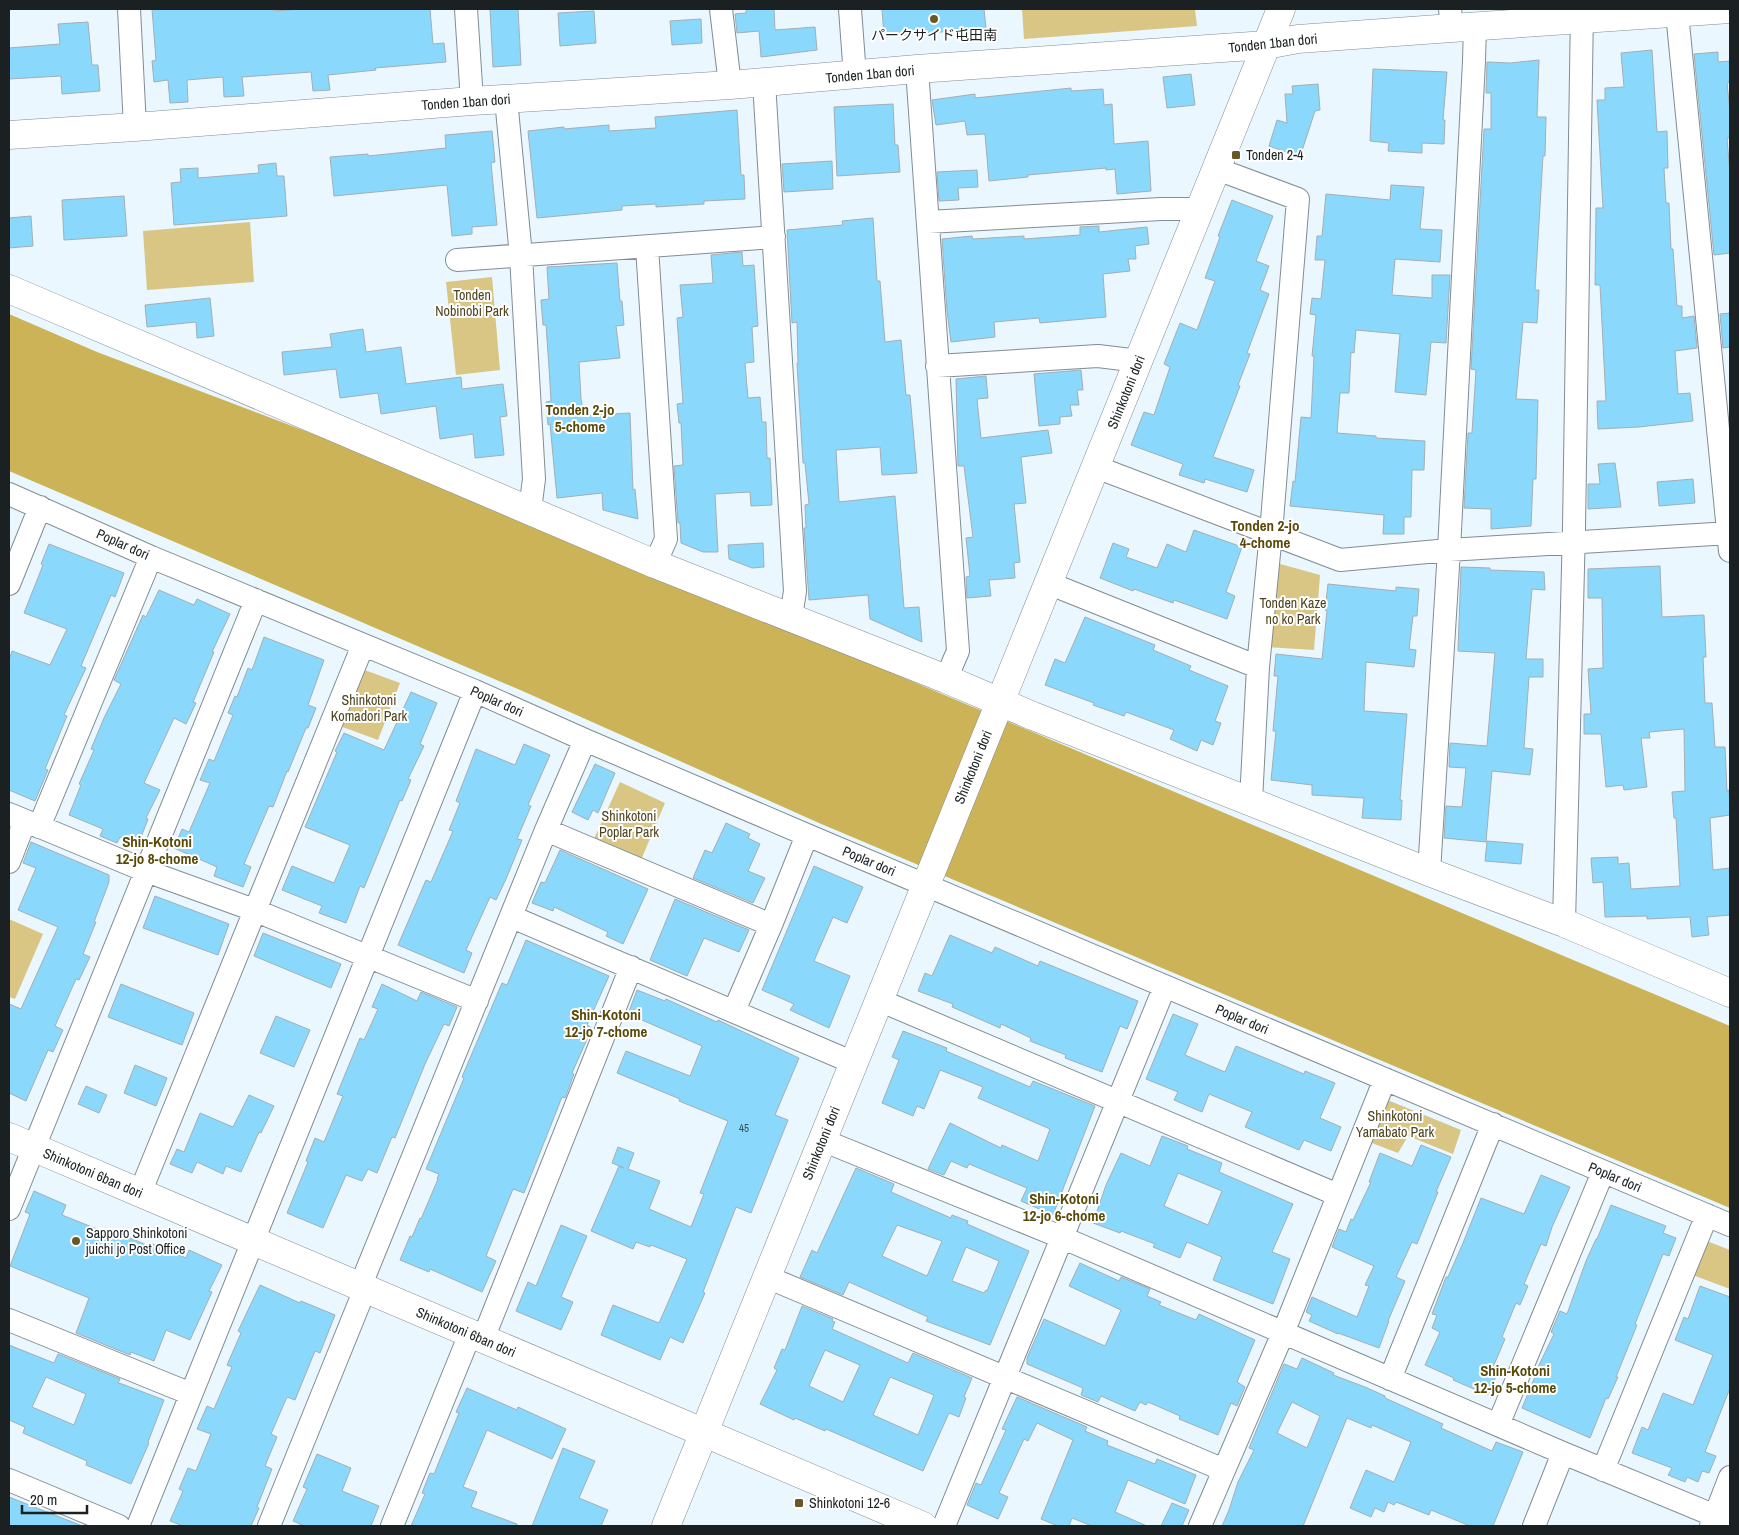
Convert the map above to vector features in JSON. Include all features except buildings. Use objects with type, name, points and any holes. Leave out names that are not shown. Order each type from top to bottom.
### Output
[{"type":"street","points":[[129,9],[135,127]]},
{"type":"street","points":[[466,9],[472,101]]},
{"type":"street","points":[[721,9],[730,85]]},
{"type":"street","points":[[850,9],[855,76]]},
{"type":"street","name":"Shinkotoni dori","points":[[666,1526],[1281,9]]},
{"type":"street","name":"Tonden 1ban dori","points":[[9,135],[472,101],[855,76],[917,69],[1266,44],[1459,21],[1582,14],[1677,13],[1730,9]]},
{"type":"street","points":[[1096,467],[1340,560],[1449,550],[1574,543],[1730,539],[1677,13]]},
{"type":"street","points":[[1564,923],[1574,543],[1582,14]]},
{"type":"street","points":[[1429,872],[1449,550],[1474,61],[1459,21]]},
{"type":"street","points":[[917,69],[958,652],[946,678]]},
{"type":"street","points":[[764,82],[795,590],[790,617]]},
{"type":"street","points":[[506,99],[521,256],[534,479],[530,510]]},
{"type":"street","points":[[1217,169],[1298,199],[1271,533],[1258,667],[1251,802]]},
{"type":"street","points":[[928,222],[1161,208],[1201,209]]},
{"type":"street","points":[[456,260],[774,237]]},
{"type":"street","points":[[647,247],[666,539],[655,564]]},
{"type":"street","points":[[9,289],[655,564],[946,678],[1000,702],[1251,802],[1564,923],[1730,993]]},
{"type":"street","points":[[937,366],[1098,356],[1139,360]]},
{"type":"street","name":"Poplar dori","points":[[9,494],[151,556],[476,691],[585,740],[1730,1225]]},
{"type":"street","points":[[9,584],[40,507]]},
{"type":"street","points":[[9,862],[24,821],[151,556]]},
{"type":"street","points":[[1048,584],[1258,667]]},
{"type":"street","points":[[9,1209],[21,1142],[146,871],[256,600]]},
{"type":"street","points":[[140,1193],[363,645]]},
{"type":"street","points":[[138,1526],[476,691]]},
{"type":"street","points":[[269,1526],[477,1001],[546,830],[585,740]]},
{"type":"street","points":[[24,821],[146,871],[254,910],[477,1001]]},
{"type":"street","points":[[546,830],[771,925]]},
{"type":"street","points":[[734,1011],[807,834]]},
{"type":"street","points":[[512,917],[854,1063]]},
{"type":"street","points":[[392,1526],[477,1336],[631,967]]},
{"type":"street","points":[[944,1526],[1165,986]]},
{"type":"street","points":[[879,1000],[1338,1195]]},
{"type":"street","points":[[1200,1526],[1283,1333],[1385,1079]]},
{"type":"street","points":[[1390,1378],[1493,1124]]},
{"type":"street","points":[[822,1140],[1061,1237],[1719,1521],[1730,1477]]},
{"type":"street","name":"Shinkotoni 6ban dori","points":[[21,1142],[923,1526]]},
{"type":"street","points":[[1498,1425],[1603,1172]]},
{"type":"street","points":[[1603,1470],[1707,1215]]},
{"type":"street","points":[[767,1277],[1224,1470]]},
{"type":"street","points":[[9,1320],[191,1394]]},
{"type":"street","points":[[1534,1526],[1563,1453]]},
{"type":"street","points":[[9,1480],[119,1526]]},
{"type":"green space","points":[[1022,9],[1195,9],[1197,26],[1024,39]]},
{"type":"green space","points":[[250,222],[254,282],[147,290],[143,231]]},
{"type":"green space","name":"Tonden Nobinobi Park","points":[[492,277],[500,370],[456,375],[446,282]]},
{"type":"green space","name":"Tonden Kaze no ko Park","points":[[1273,562],[1320,575],[1314,650],[1266,647]]},
{"type":"green space","name":"Shinkotoni Komadori Park","points":[[362,669],[400,683],[378,740],[340,726]]},
{"type":"green space","name":"Shinkotoni Poplar Park","points":[[620,782],[665,803],[641,860],[593,841]]},
{"type":"green space","points":[[9,919],[43,934],[15,999],[9,997]]},
{"type":"green space","name":"Shinkotoni Yamabato Park","points":[[1385,1099],[1461,1130],[1453,1154],[1408,1136],[1398,1153],[1369,1142]]},
{"type":"green space","points":[[1704,1240],[1730,1250],[1730,1289],[1690,1274]]},
{"type":"shaded area","points":[[9,314],[97,352],[437,481],[1730,1026],[1730,1208],[819,823],[527,693],[9,471]]},
{"type":"place","name":"パークサイド屯田南","points":[[934,19]]},
{"type":"place","name":"Tonden 2-4","points":[[1236,155]]},
{"type":"place","name":"Sapporo Shinkotoni juichi jo Post Office","points":[[76,1241]]},
{"type":"place","name":"Shinkotoni 12-6","points":[[799,1503]]},
{"type":"district","name":"Tonden 2-jo 5-chome","points":[[580,418]]},
{"type":"district","name":"Tonden 2-jo 4-chome","points":[[1265,534]]},
{"type":"district","name":"Shin-Kotoni 12-jo 8-chome","points":[[157,850]]},
{"type":"district","name":"Shin-Kotoni 12-jo 7-chome","points":[[606,1022]]},
{"type":"district","name":"Shin-Kotoni 12-jo 6-chome","points":[[1064,1206]]},
{"type":"district","name":"Shin-Kotoni 12-jo 5-chome","points":[[1515,1378]]}]
